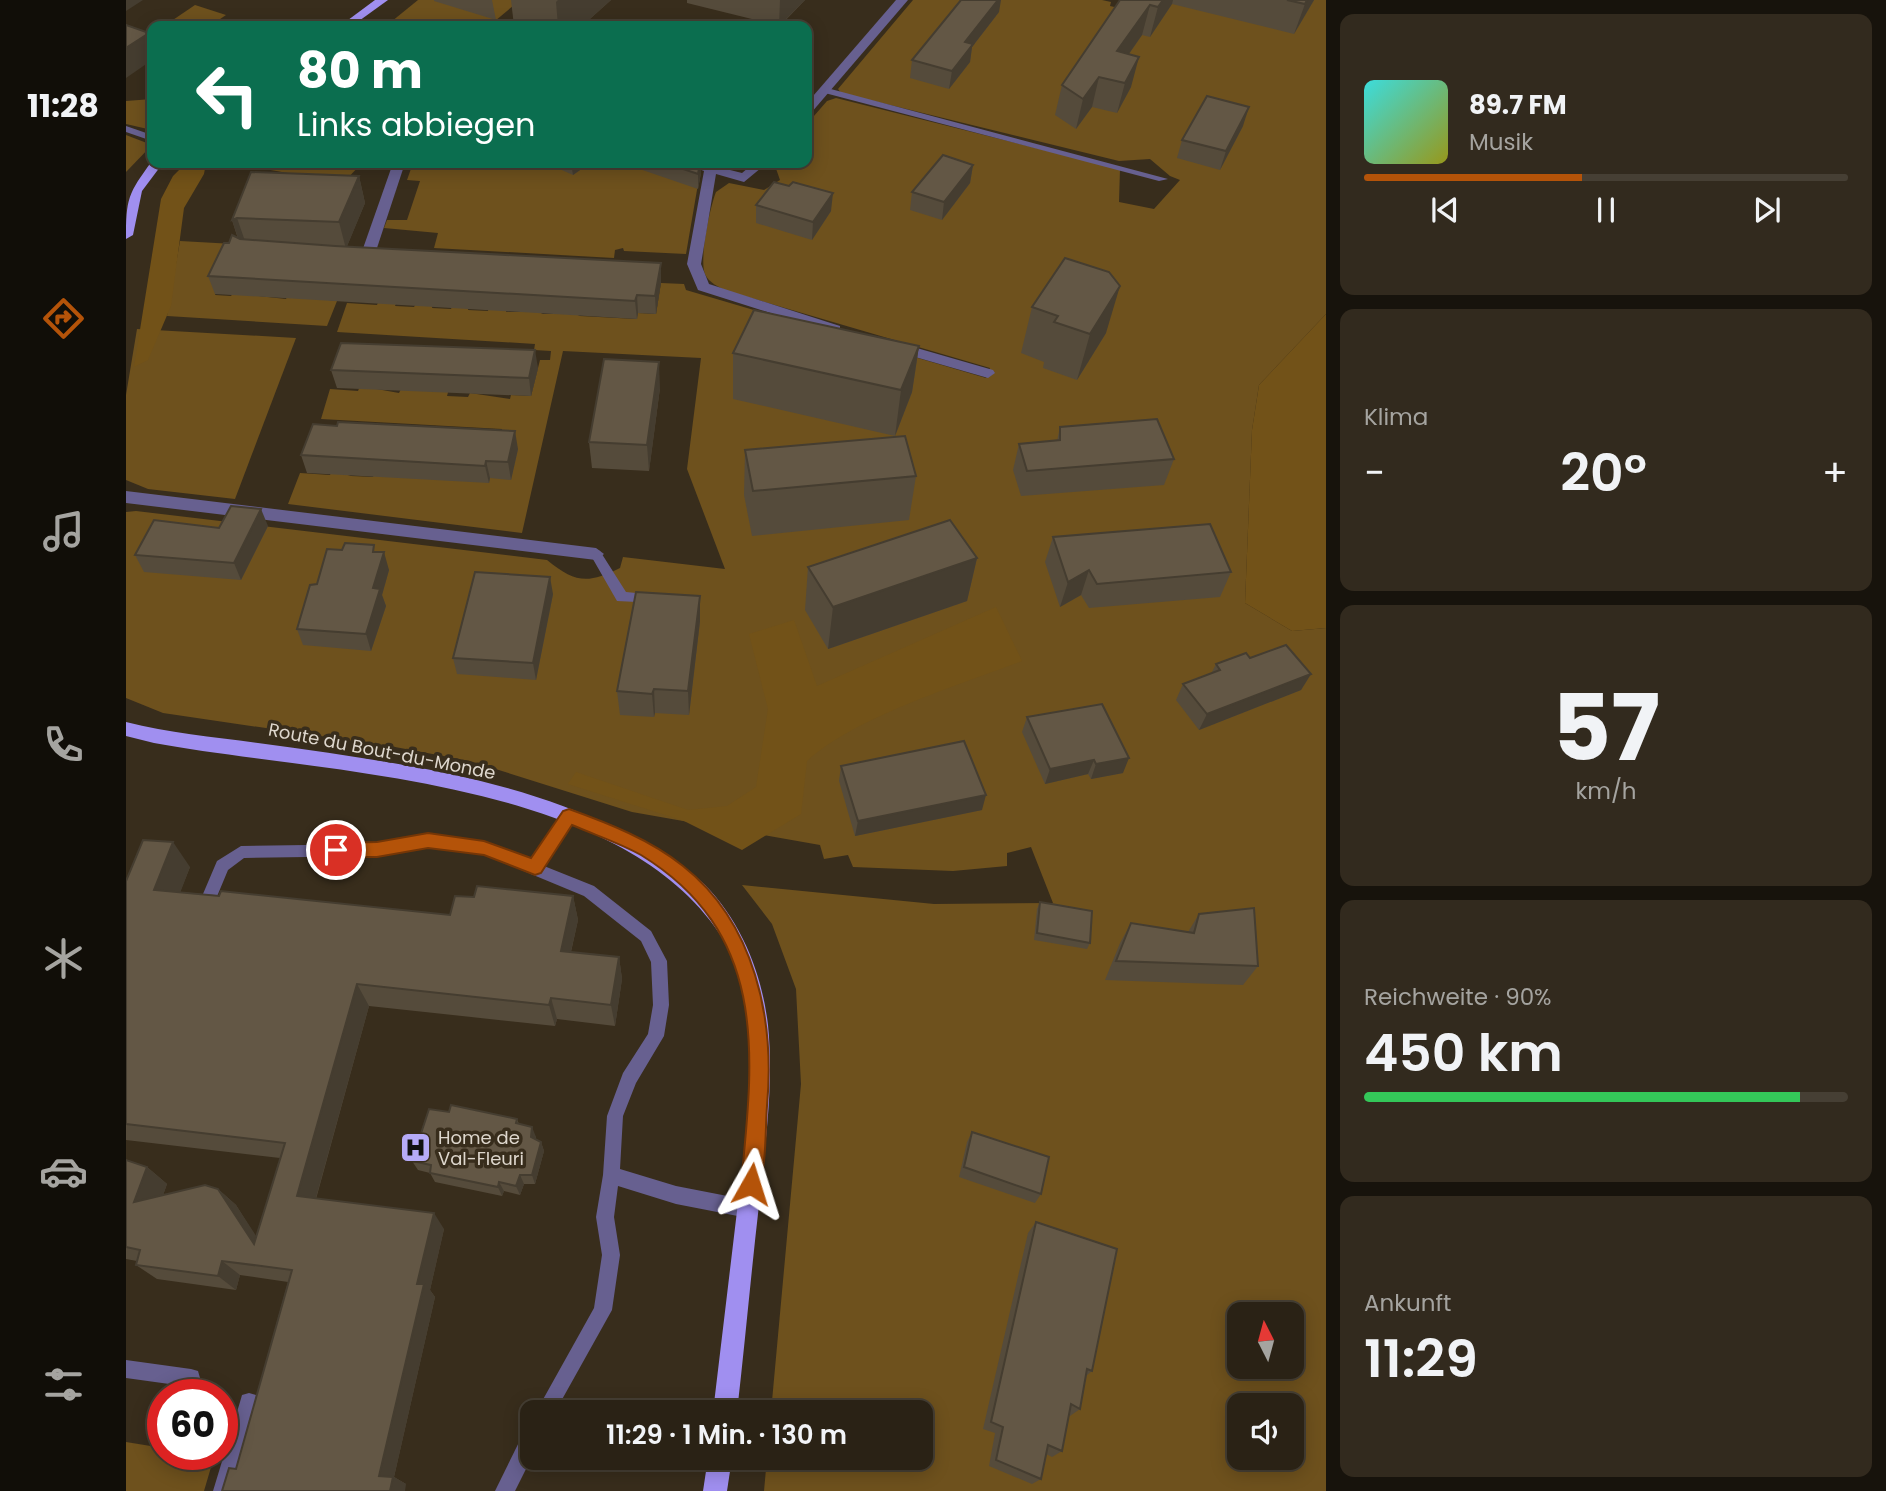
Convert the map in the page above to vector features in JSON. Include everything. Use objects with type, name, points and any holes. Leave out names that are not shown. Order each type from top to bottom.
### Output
[{"type":"main road","points":[[352,21],[382,0]]},
{"type":"main road","points":[[126,234],[136,191],[153,168]]},
{"type":"main road","name":"Route du Bout-du-Monde","points":[[126,729],[450,783],[569,816],[644,849],[678,871],[708,902],[735,940],[753,994],[761,1077],[726,1400]]},
{"type":"main road","points":[[715,1491],[718,1470]]},
{"type":"street","points":[[812,104],[902,0]]},
{"type":"street","points":[[346,256],[373,258],[398,168]]},
{"type":"street","points":[[704,168],[744,178],[755,168]]},
{"type":"street","points":[[710,170],[694,264],[703,287],[845,332]]},
{"type":"street","points":[[884,344],[988,373]]},
{"type":"street","points":[[126,497],[596,554]]},
{"type":"lane","points":[[824,90],[1164,179]]},
{"type":"lane","points":[[126,129],[147,136]]},
{"type":"lane","points":[[596,554],[622,597],[662,600]]},
{"type":"lane","points":[[535,867],[569,816]]},
{"type":"lane","points":[[208,901],[222,866],[241,852],[377,850],[428,841],[484,848],[535,867],[589,891],[619,912],[646,936],[660,961],[661,1005],[656,1036],[629,1079],[614,1116],[611,1175],[605,1217],[611,1255],[603,1310],[552,1400]]},
{"type":"lane","points":[[611,1175],[676,1195],[748,1209]]},
{"type":"lane","points":[[126,1369],[191,1378]]},
{"type":"lane","points":[[223,1491],[249,1402]]},
{"type":"lane","points":[[505,1491],[520,1461]]},
{"type":"shaded area","points":[[418,0],[520,0],[495,21],[392,21]]},
{"type":"shaded area","points":[[913,0],[1102,0],[1111,2],[1110,6],[1145,14],[1126,0],[1326,0],[1326,314],[1259,385],[1252,430],[1245,603],[1292,631],[1326,628],[1326,1491],[764,1491],[766,1470],[933,1470],[933,1400],[772,1400],[801,1084],[796,989],[772,924],[742,885],[934,904],[1053,903],[1031,847],[1007,853],[1007,866],[953,871],[853,867],[848,855],[824,859],[820,845],[632,812],[470,761],[395,747],[163,713],[126,698],[126,512],[136,511],[547,560],[566,573],[582,579],[599,577],[620,568],[623,557],[725,569],[687,469],[701,358],[563,351],[522,533],[288,504],[300,473],[330,475],[332,470],[351,476],[373,477],[375,473],[498,451],[502,429],[321,419],[330,389],[358,391],[360,386],[399,393],[401,389],[452,378],[447,396],[468,397],[470,393],[510,399],[511,395],[531,396],[540,360],[550,360],[551,351],[534,350],[535,344],[337,332],[347,303],[377,305],[379,300],[397,301],[395,306],[414,307],[417,302],[433,303],[432,308],[451,309],[453,304],[469,305],[468,310],[488,311],[489,306],[507,307],[506,312],[525,312],[527,307],[543,314],[560,314],[564,309],[580,316],[636,319],[638,313],[656,314],[661,283],[684,284],[686,290],[986,378],[990,368],[727,291],[714,284],[705,274],[703,257],[708,221],[716,192],[729,183],[764,190],[780,180],[776,168],[812,168],[812,118],[827,101],[836,98],[1120,169],[1119,202],[1154,209],[1180,180],[1170,176],[1150,159],[1119,161],[841,93],[838,89]]},
{"type":"shaded area","points":[[195,5],[226,15],[217,21],[171,21]]},
{"type":"shaded area","points":[[147,99],[147,129],[126,124],[126,101]]},
{"type":"shaded area","points":[[126,135],[147,143],[147,150],[126,172]]},
{"type":"shaded area","points":[[181,168],[205,168],[184,208],[171,306],[148,360],[134,367],[161,199],[173,176]]},
{"type":"shaded area","points":[[260,168],[357,168],[343,183]]},
{"type":"shaded area","points":[[411,168],[669,168],[698,184],[686,254],[624,251],[623,248],[615,250],[614,258],[434,248],[438,233],[384,228],[387,220],[407,220],[420,181],[407,180]]},
{"type":"shaded area","points":[[180,241],[234,244],[232,259],[215,295],[231,296],[233,293],[286,299],[288,295],[337,301],[327,326],[167,316]]},
{"type":"shaded area","points":[[1326,314],[1326,628],[1292,631],[1245,603],[1252,430],[1259,385]]},
{"type":"shaded area","points":[[137,329],[296,338],[235,499],[148,489],[126,480],[126,395]]},
{"type":"shaded area","points":[[996,607],[1022,661],[909,703],[827,745],[807,761],[801,814],[742,850],[684,821],[568,784],[576,772],[688,810],[727,806],[756,787],[768,709],[749,634],[794,620],[817,686]]},
{"type":"shaded area","points":[[126,1442],[147,1445],[147,1470],[210,1470],[204,1491],[126,1491]]},
{"type":"building","points":[[961,0],[998,0],[965,42],[973,44],[952,71],[912,60]]},
{"type":"building","points":[[1120,0],[1163,0],[1158,7],[1150,5],[1117,51],[1139,57],[1125,83],[1099,77],[1083,99],[1062,85]]},
{"type":"building","points":[[1287,0],[1307,0],[1305,4]]},
{"type":"building","points":[[126,25],[147,32],[147,34],[126,48]]},
{"type":"building","points":[[1207,96],[1249,107],[1226,151],[1182,140]]},
{"type":"building","points":[[943,155],[973,165],[944,202],[912,192]]},
{"type":"building","points":[[680,168],[699,168],[698,174]]},
{"type":"building","points":[[251,172],[359,176],[339,222],[232,220]]},
{"type":"building","points":[[774,182],[789,186],[793,182],[833,193],[813,222],[756,205]]},
{"type":"building","points":[[232,235],[240,239],[335,246],[661,263],[655,296],[637,295],[635,301],[208,276],[224,243],[229,243]]},
{"type":"building","points":[[1065,258],[1109,272],[1120,286],[1090,334],[1054,322],[1058,316],[1032,307]]},
{"type":"building","points":[[754,310],[919,346],[901,390],[733,353]]},
{"type":"building","points":[[341,343],[535,350],[529,378],[331,370]]},
{"type":"building","points":[[604,359],[659,362],[647,445],[589,442]]},
{"type":"building","points":[[1157,419],[1174,459],[1027,471],[1019,444],[1060,440],[1060,427]]},
{"type":"building","points":[[338,422],[515,431],[508,462],[486,461],[485,466],[301,455],[313,424],[337,426]]},
{"type":"building","points":[[905,436],[916,476],[753,491],[745,450]]},
{"type":"building","points":[[231,506],[261,509],[234,563],[135,555],[154,520],[219,528]]},
{"type":"building","points":[[950,520],[977,558],[833,607],[808,567]]},
{"type":"building","points":[[1210,524],[1231,572],[1097,584],[1089,570],[1068,582],[1053,537]]},
{"type":"building","points":[[345,543],[374,545],[373,552],[384,552],[373,588],[380,589],[366,634],[297,629],[310,585],[317,584],[327,549],[342,550]]},
{"type":"building","points":[[475,572],[550,577],[533,663],[453,658]]},
{"type":"building","points":[[636,592],[700,596],[688,691],[654,689],[652,694],[617,691]]},
{"type":"building","points":[[1286,645],[1311,674],[1207,714],[1183,684],[1220,670],[1216,664],[1246,653],[1250,658]]},
{"type":"building","points":[[1102,704],[1129,758],[1096,764],[1094,760],[1050,769],[1027,717]]},
{"type":"building","points":[[964,741],[986,795],[858,821],[841,766]]},
{"type":"building","points":[[143,840],[173,842],[154,890],[219,896],[221,891],[450,915],[455,896],[474,897],[477,886],[573,896],[561,951],[619,957],[611,1005],[551,998],[549,1005],[357,984],[297,1196],[434,1213],[417,1284],[424,1284],[379,1476],[393,1477],[390,1491],[222,1491],[228,1470],[238,1470],[238,1462],[292,1270],[222,1261],[218,1276],[136,1265],[140,1250],[126,1247],[126,1160],[147,1167],[134,1202],[205,1185],[218,1189],[254,1244],[285,1143],[126,1124],[126,881]]},
{"type":"building","points":[[1040,902],[1092,911],[1090,943],[1037,933]]},
{"type":"building","points":[[1254,908],[1258,966],[1116,961],[1131,923],[1194,933],[1199,914]]},
{"type":"building","points":[[451,1105],[517,1119],[516,1123],[532,1127],[531,1137],[541,1142],[532,1175],[520,1175],[516,1186],[499,1182],[498,1187],[430,1173],[431,1165],[412,1161],[429,1109],[449,1112]]},
{"type":"building","points":[[972,1132],[1049,1157],[1041,1194],[964,1167]]},
{"type":"building","points":[[1036,1222],[1117,1249],[1092,1371],[1087,1369],[1080,1409],[1071,1404],[1062,1451],[1048,1445],[1041,1479],[996,1460],[1003,1427],[991,1422]]},
{"type":"place","name":"Home de Val-Fleuri","points":[[415,1147]]},
{"type":"route","points":[[336,850],[377,850],[428,841],[484,848],[535,867],[569,816],[604,829],[644,849],[678,871],[708,902],[735,940],[753,994],[761,1077],[751,1184]]}]
